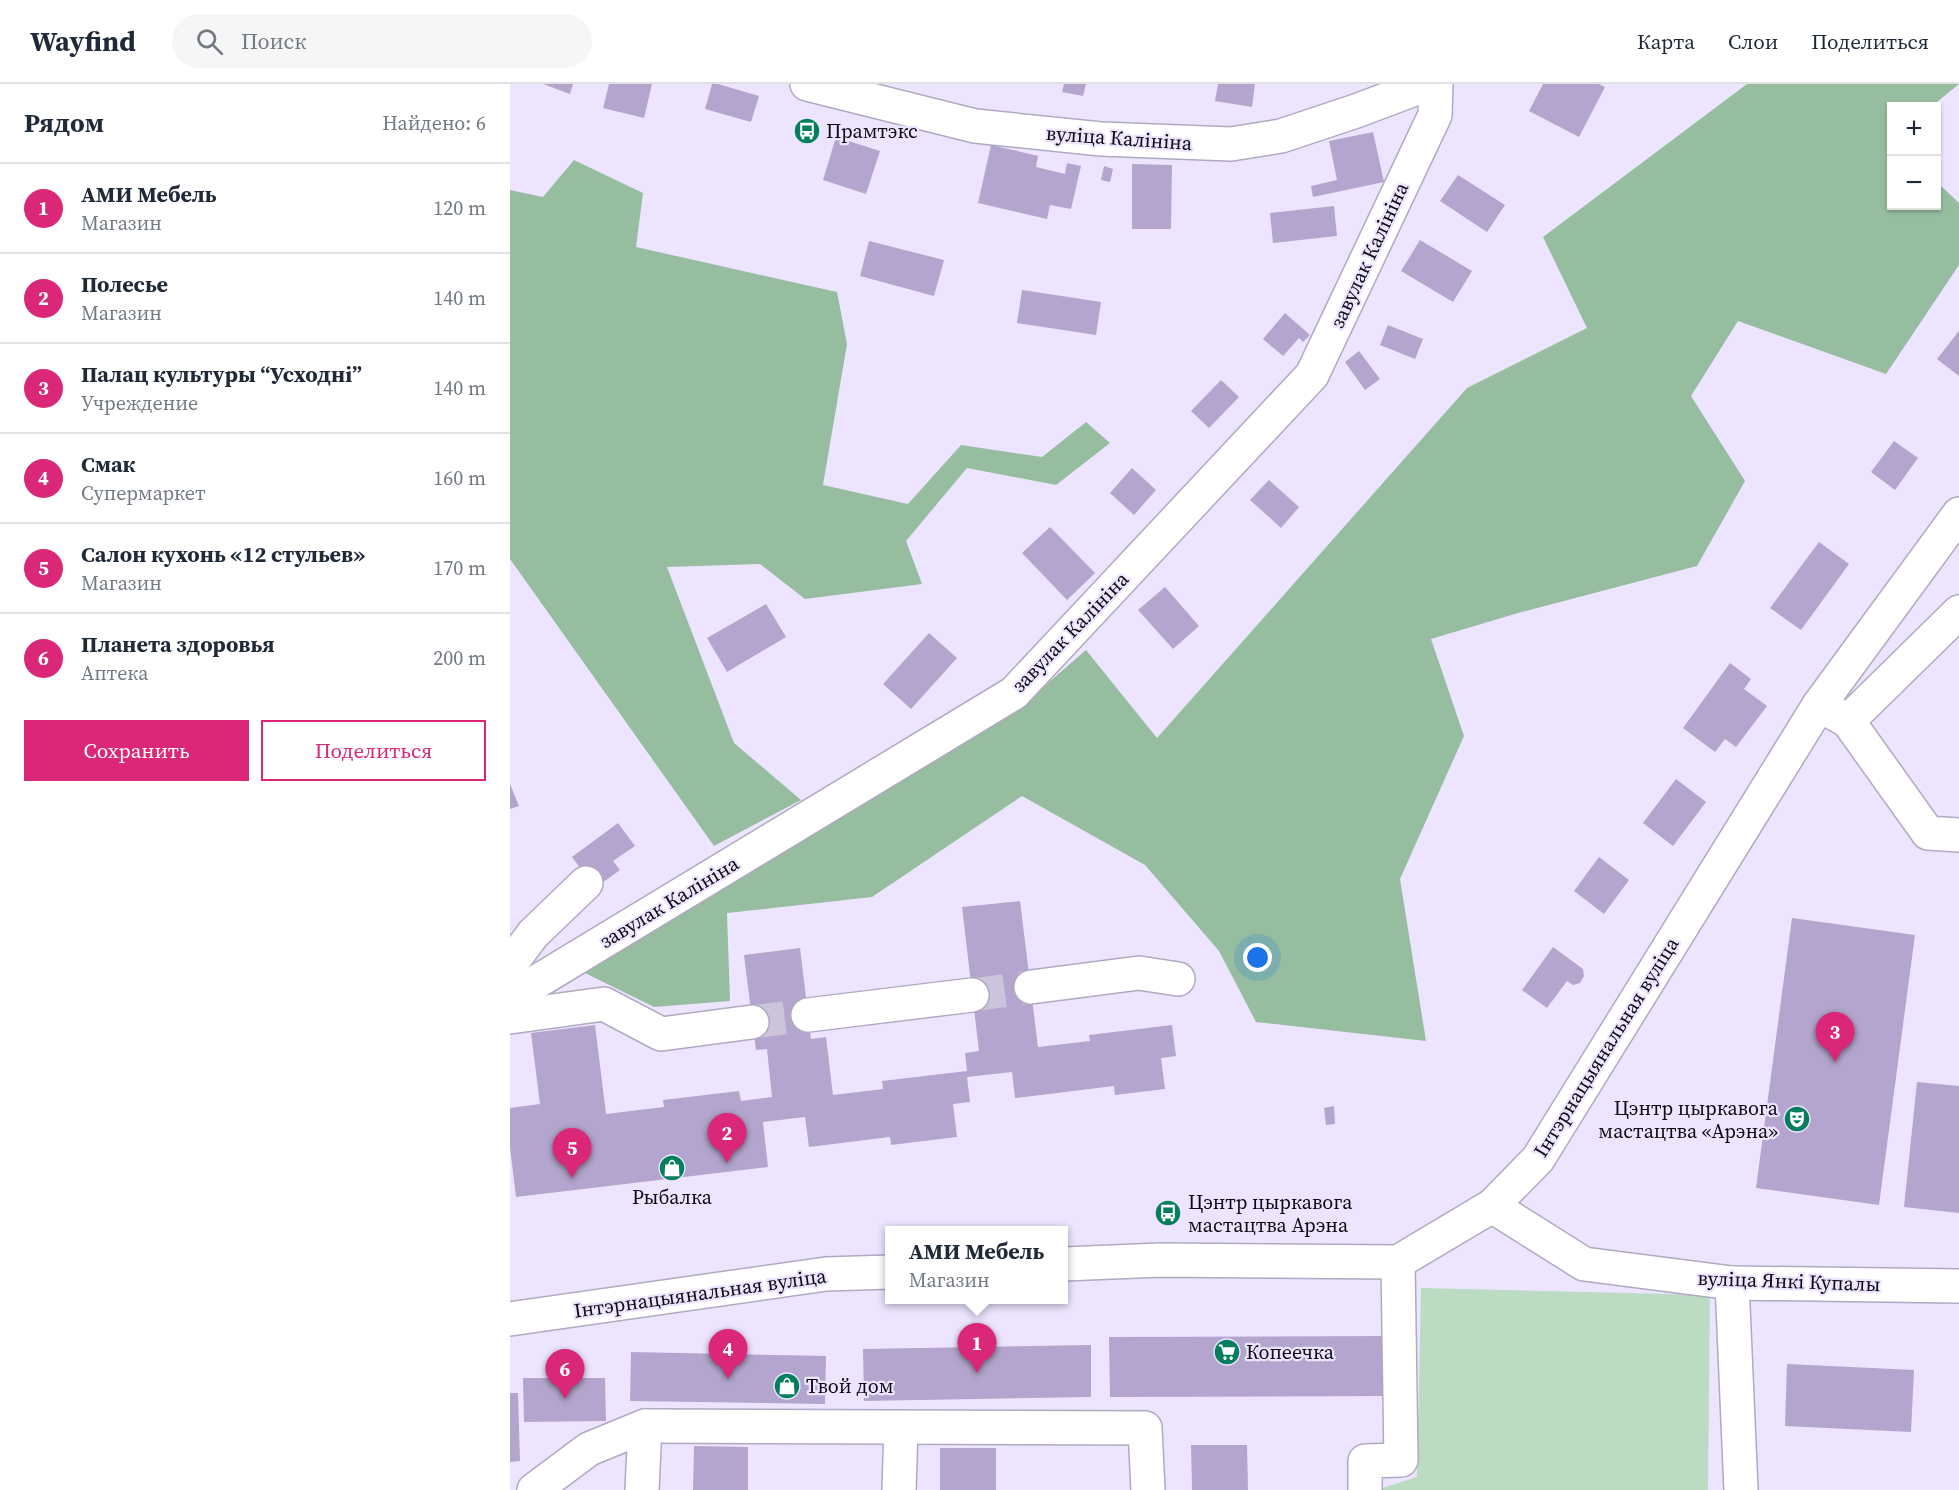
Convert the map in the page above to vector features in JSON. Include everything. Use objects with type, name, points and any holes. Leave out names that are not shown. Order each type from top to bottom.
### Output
[{"type":"street","name":"вуліца Калініна","points":[[807,84],[975,126],[1101,139],[1231,144],[1281,136],[1428,84]]},
{"type":"street","name":"завулак Калініна","points":[[510,998],[1014,693],[1312,375],[1435,115],[1436,84]]},
{"type":"street","name":"Інтэрнацыянальная вуліца","points":[[1398,1262],[1492,1206],[1538,1159],[1819,705],[1959,514]]},
{"type":"street","points":[[1848,721],[1959,612]]},
{"type":"street","points":[[1819,705],[1848,721],[1929,833],[1959,835]]},
{"type":"street","points":[[510,966],[533,934],[586,883]]},
{"type":"street","points":[[1031,987],[1139,974],[1178,979]]},
{"type":"street","points":[[808,1015],[972,994]]},
{"type":"street","points":[[510,1017],[604,1004],[660,1034],[752,1022]]},
{"type":"street","name":"вуліца Янкі Купалы","points":[[1492,1206],[1584,1264],[1732,1283],[1959,1286]]},
{"type":"street","points":[[1068,1264],[1161,1260],[1398,1262],[1401,1460],[1365,1461],[1365,1490]]},
{"type":"street","name":"Інтэрнацыянальная вуліца","points":[[510,1319],[826,1274],[885,1272]]},
{"type":"street","points":[[1732,1283],[1741,1490]]},
{"type":"street","points":[[642,1490],[645,1426]]},
{"type":"street","points":[[534,1490],[589,1449],[645,1426],[1145,1428],[1148,1490]]},
{"type":"street","points":[[899,1490],[901,1428]]},
{"type":"green space","points":[[1747,84],[1959,84],[1937,102],[1887,102],[1887,210],[1941,210],[1941,186],[1959,203],[1959,265],[1886,374],[1738,321],[1691,396],[1745,481],[1697,566],[1518,613],[1431,639],[1464,736],[1400,879],[1426,1041],[1256,1022],[1219,951],[1145,865],[1022,796],[872,897],[727,913],[730,1001],[654,1007],[583,972],[1018,709],[1086,650],[1157,738],[1467,388],[1587,328],[1543,237]]},
{"type":"green space","points":[[574,160],[643,193],[636,247],[837,292],[847,344],[823,485],[908,504],[961,445],[1042,457],[1086,422],[1110,443],[1056,485],[967,468],[906,541],[922,584],[805,599],[760,564],[667,567],[734,743],[801,800],[714,846],[510,559],[510,190],[543,197]]},
{"type":"green space","points":[[1421,1288],[1710,1295],[1708,1490],[1376,1490],[1417,1477]]},
{"type":"building","points":[[543,84],[573,84],[570,94]]},
{"type":"building","points":[[609,84],[652,84],[644,118],[603,108]]},
{"type":"building","points":[[712,84],[759,96],[751,122],[705,109]]},
{"type":"building","points":[[1064,84],[1086,84],[1083,96],[1062,92]]},
{"type":"building","points":[[1218,84],[1255,84],[1252,107],[1215,101]]},
{"type":"building","points":[[1543,84],[1599,84],[1605,87],[1579,137],[1529,111]]},
{"type":"building","points":[[1373,132],[1384,182],[1313,197],[1311,186],[1337,180],[1329,141]]},
{"type":"building","points":[[836,137],[880,151],[866,194],[823,180]]},
{"type":"building","points":[[991,145],[1038,156],[1036,167],[1065,174],[1067,163],[1081,166],[1071,209],[1050,205],[1047,219],[978,203]]},
{"type":"building","points":[[1132,164],[1172,165],[1171,229],[1132,229]]},
{"type":"building","points":[[1104,166],[1113,169],[1110,182],[1101,180]]},
{"type":"building","points":[[1458,175],[1505,205],[1487,232],[1440,201]]},
{"type":"building","points":[[1334,206],[1337,236],[1273,243],[1270,213]]},
{"type":"building","points":[[1420,240],[1472,271],[1453,302],[1401,271]]},
{"type":"building","points":[[869,241],[944,260],[934,296],[860,276]]},
{"type":"building","points":[[1022,290],[1101,302],[1096,335],[1017,323]]},
{"type":"building","points":[[1285,313],[1310,335],[1303,342],[1299,338],[1283,356],[1263,339]]},
{"type":"building","points":[[1388,325],[1423,339],[1415,359],[1380,345]]},
{"type":"building","points":[[1959,331],[1959,376],[1937,359]]},
{"type":"building","points":[[1359,351],[1380,379],[1365,390],[1345,362]]},
{"type":"building","points":[[1221,380],[1239,397],[1209,428],[1191,411]]},
{"type":"building","points":[[1894,441],[1918,458],[1895,490],[1871,472]]},
{"type":"building","points":[[1132,468],[1156,490],[1134,515],[1110,493]]},
{"type":"building","points":[[1269,480],[1299,507],[1281,528],[1250,500]]},
{"type":"building","points":[[1050,527],[1095,573],[1067,600],[1022,553]]},
{"type":"building","points":[[1819,542],[1849,564],[1801,630],[1770,608]]},
{"type":"building","points":[[1165,587],[1199,626],[1173,649],[1138,610]]},
{"type":"building","points":[[766,604],[786,637],[727,672],[707,638]]},
{"type":"building","points":[[929,633],[957,658],[911,709],[883,684]]},
{"type":"building","points":[[1730,663],[1751,679],[1744,689],[1767,706],[1736,747],[1725,739],[1715,752],[1683,728]]},
{"type":"building","points":[[1676,779],[1706,802],[1673,846],[1643,823]]},
{"type":"building","points":[[510,784],[519,806],[510,809]]},
{"type":"building","points":[[618,823],[635,846],[613,861],[620,870],[595,888],[572,857]]},
{"type":"building","points":[[1599,857],[1629,880],[1604,914],[1574,891]]},
{"type":"building","points":[[1020,901],[1038,1047],[1090,1041],[1089,1035],[1172,1025],[1176,1056],[1161,1058],[1165,1089],[1115,1095],[1114,1086],[1015,1098],[1012,1072],[967,1077],[970,1102],[953,1104],[957,1137],[891,1145],[890,1137],[809,1147],[805,1117],[763,1122],[768,1167],[516,1197],[510,1147],[510,1108],[540,1104],[531,1033],[595,1025],[606,1114],[664,1107],[663,1100],[739,1091],[741,1101],[772,1097],[767,1049],[756,1050],[744,955],[800,948],[811,1039],[826,1037],[833,1095],[883,1089],[882,1081],[967,1071],[965,1053],[979,1051],[962,907]]},
{"type":"building","points":[[1792,918],[1915,935],[1879,1205],[1756,1188]]},
{"type":"building","points":[[1553,947],[1583,969],[1584,976],[1580,983],[1573,985],[1567,981],[1547,1008],[1522,990]]},
{"type":"building","points":[[1917,1082],[1959,1086],[1959,1213],[1904,1207]]},
{"type":"building","points":[[1334,1106],[1335,1124],[1326,1125],[1324,1108]]},
{"type":"building","points":[[1386,1336],[1386,1396],[1110,1397],[1109,1337]]},
{"type":"building","points":[[1091,1345],[1091,1397],[864,1401],[863,1349]]},
{"type":"building","points":[[631,1352],[826,1356],[825,1404],[630,1401]]},
{"type":"building","points":[[1787,1364],[1914,1370],[1911,1432],[1785,1426]]},
{"type":"building","points":[[523,1378],[605,1378],[606,1421],[524,1422]]},
{"type":"building","points":[[510,1393],[518,1393],[520,1461],[510,1462]]},
{"type":"building","points":[[1191,1445],[1247,1445],[1248,1490],[1192,1490]]},
{"type":"building","points":[[694,1446],[748,1447],[748,1490],[693,1490]]},
{"type":"building","points":[[940,1448],[996,1448],[996,1490],[940,1490]]},
{"type":"tunnel","points":[[972,995],[1031,987]]},
{"type":"tunnel","points":[[752,1022],[808,1015]]},
{"type":"place","name":"Прамтэкс","points":[[807,131]]},
{"type":"place","name":"Палац культуры “Усходні”","points":[[1835,1062]]},
{"type":"place","name":"Цэнтр цыркавога мастацтва «Арэна»","points":[[1797,1119]]},
{"type":"place","name":"Полесье","points":[[727,1163]]},
{"type":"place","name":"Рыбалка","points":[[672,1168]]},
{"type":"place","name":"Салон кухонь «12 стульев»","points":[[572,1178]]},
{"type":"place","name":"Цэнтр цыркавога мастацтва Арэна","points":[[1168,1213]]},
{"type":"place","name":"Копеечка","points":[[1227,1352]]},
{"type":"place","name":"АМИ Мебель","points":[[977,1373]]},
{"type":"place","name":"Смак","points":[[728,1379]]},
{"type":"place","name":"Твой дом","points":[[787,1386]]},
{"type":"place","name":"Планета здоровья","points":[[565,1399]]}]
